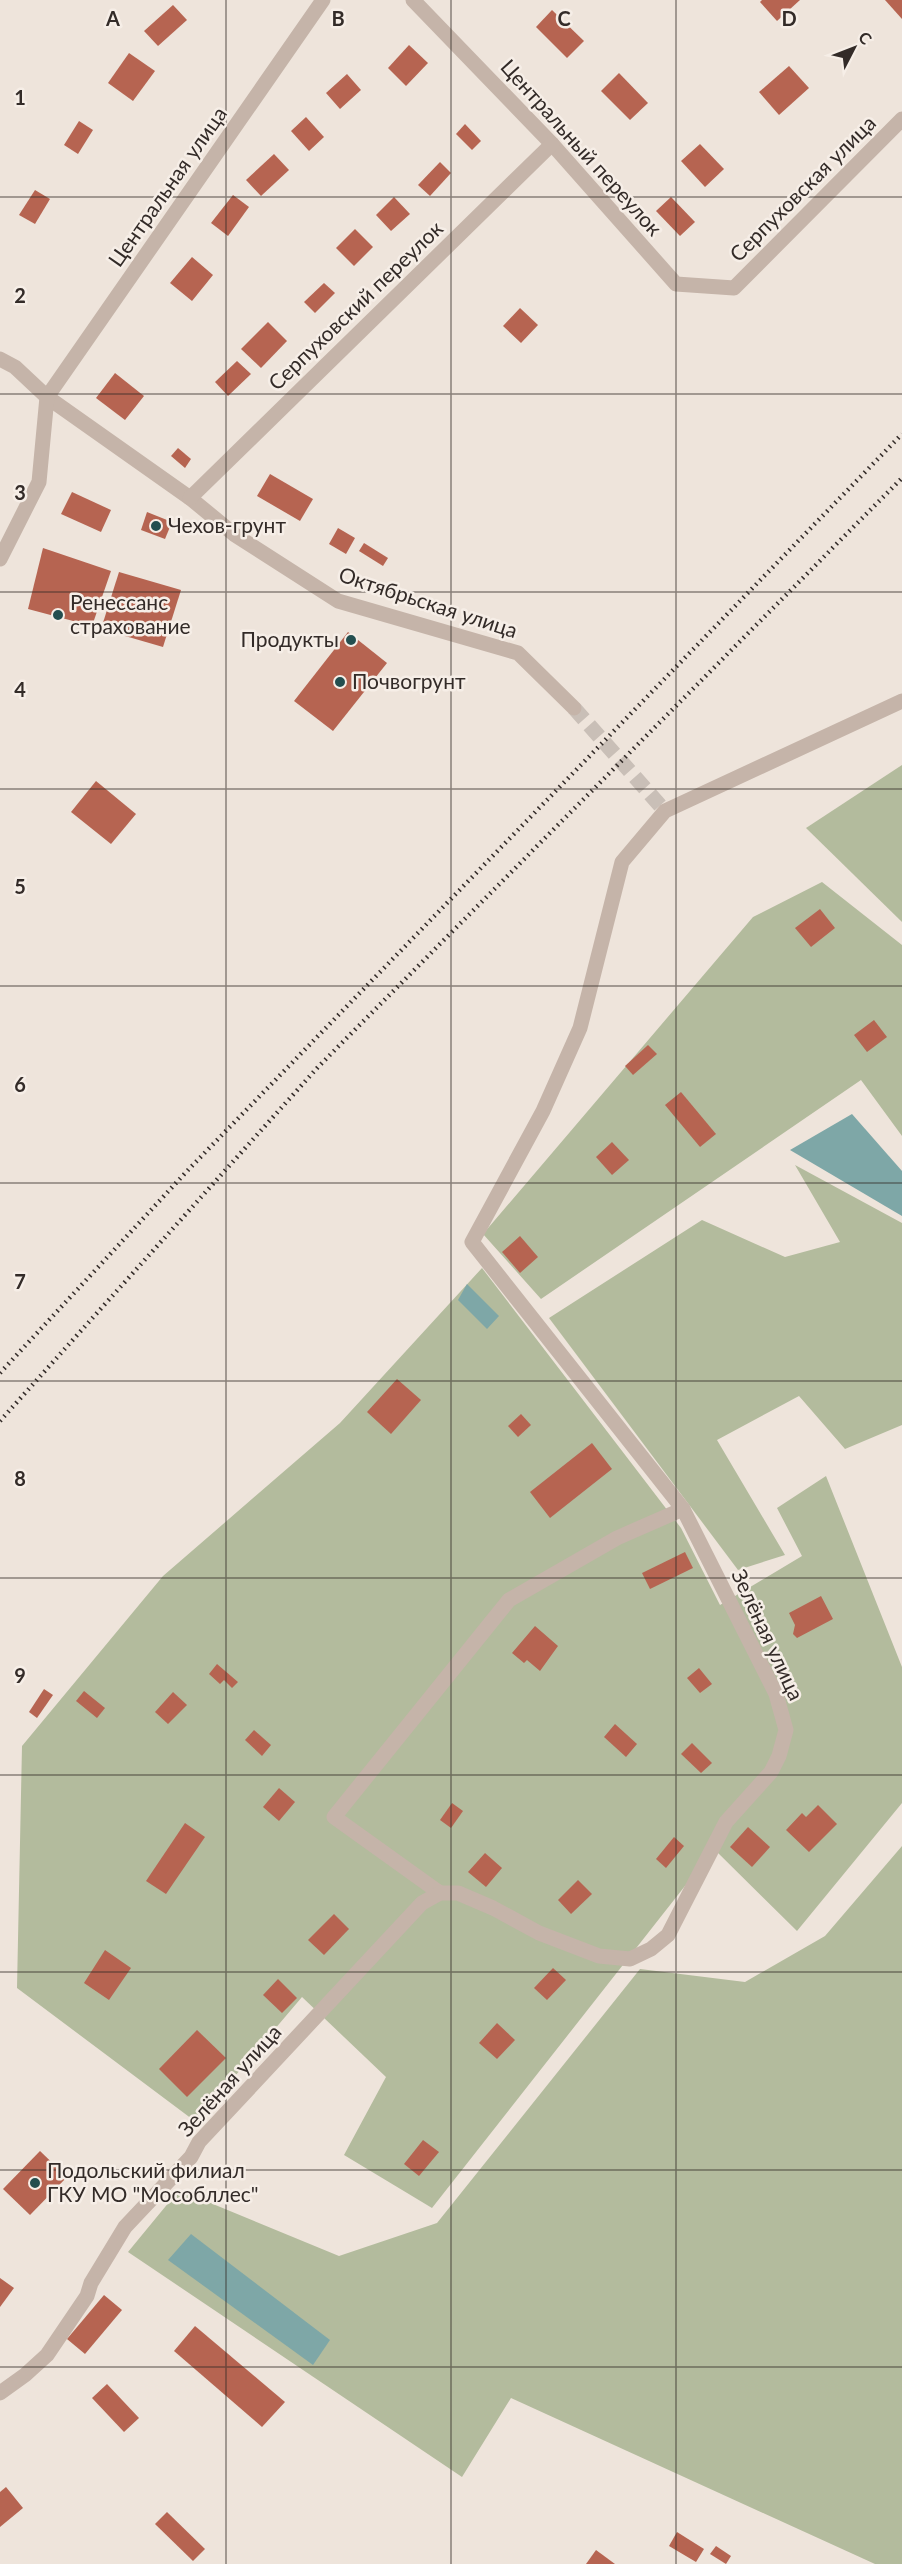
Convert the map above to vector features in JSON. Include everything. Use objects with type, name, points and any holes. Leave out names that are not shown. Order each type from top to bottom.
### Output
[{"type":"street","name":"Центральная улица","points":[[47,397],[323,0]]},
{"type":"street","name":"Центральный переулок","points":[[413,0],[552,144],[676,284],[734,288]]},
{"type":"street","name":"Серпуховская улица","points":[[734,288],[902,119]]},
{"type":"street","name":"Серпуховский переулок","points":[[190,498],[552,144]]},
{"type":"street","name":"Октябрьская улица","points":[[0,359],[15,367],[47,397],[190,498],[235,535],[338,601],[518,653],[574,708]]},
{"type":"street","points":[[0,559],[39,482],[47,397]]},
{"type":"street","name":"Зелёная улица","points":[[0,2393],[47,2355],[87,2296],[91,2283],[125,2227],[191,2157],[199,2142],[422,1903],[440,1893],[458,1893],[493,1908],[539,1933],[598,1956],[630,1959],[651,1949],[668,1935],[726,1822],[771,1772],[779,1756],[786,1730],[776,1694],[683,1509],[472,1242],[543,1111],[580,1028],[622,862],[665,811],[902,701]]},
{"type":"street","name":"Зелёная улица","points":[[440,1893],[334,1817],[509,1600],[617,1538],[683,1509]]},
{"type":"green space","points":[[902,765],[902,922],[806,828]]},
{"type":"green space","points":[[822,882],[902,945],[902,1136],[861,1080],[541,1299],[483,1234],[753,917]]},
{"type":"green space","points":[[795,1165],[902,1223],[902,1425],[845,1449],[799,1396],[717,1440],[785,1555],[738,1570],[549,1318],[702,1220],[785,1257],[840,1242]]},
{"type":"green space","points":[[482,1268],[681,1528],[720,1605],[802,1556],[777,1508],[826,1476],[902,1667],[902,1803],[797,1931],[714,1849],[432,2208],[344,2155],[386,2077],[302,1997],[196,2122],[17,1988],[22,1746],[163,1576],[340,1423]]},
{"type":"green space","points":[[902,1846],[902,2564],[875,2564],[511,2398],[462,2477],[128,2252],[179,2190],[339,2256],[437,2223],[640,1969],[745,1982],[825,1936]]},
{"type":"water","points":[[852,1114],[902,1171],[902,1216],[790,1150]]},
{"type":"water","points":[[467,1284],[499,1316],[487,1329],[458,1300]]},
{"type":"water","points":[[191,2234],[330,2340],[313,2365],[168,2260]]},
{"type":"building","points":[[762,0],[800,0],[777,21],[760,2]]},
{"type":"building","points":[[885,0],[902,0],[902,19]]},
{"type":"building","points":[[173,5],[187,20],[158,46],[144,31]]},
{"type":"building","points":[[552,10],[584,41],[567,58],[536,27]]},
{"type":"building","points":[[409,45],[428,63],[406,86],[388,68]]},
{"type":"building","points":[[129,53],[155,71],[133,101],[108,83]]},
{"type":"building","points":[[789,66],[809,88],[779,115],[759,92]]},
{"type":"building","points":[[619,73],[648,103],[630,120],[601,91]]},
{"type":"building","points":[[347,74],[361,90],[340,109],[326,93]]},
{"type":"building","points":[[306,117],[324,137],[309,151],[291,131]]},
{"type":"building","points":[[79,121],[93,130],[78,154],[64,145]]},
{"type":"building","points":[[465,124],[481,141],[472,150],[456,134]]},
{"type":"building","points":[[700,144],[724,169],[705,187],[681,161]]},
{"type":"building","points":[[274,154],[289,170],[261,196],[246,180]]},
{"type":"building","points":[[440,162],[451,173],[430,196],[418,185]]},
{"type":"building","points":[[35,190],[50,199],[35,224],[19,215]]},
{"type":"building","points":[[233,195],[249,207],[228,236],[211,223]]},
{"type":"building","points":[[394,197],[410,214],[391,231],[376,215]]},
{"type":"building","points":[[671,197],[695,222],[680,236],[656,211]]},
{"type":"building","points":[[355,229],[373,247],[354,266],[336,248]]},
{"type":"building","points":[[192,257],[213,275],[192,301],[170,283]]},
{"type":"building","points":[[324,283],[335,293],[315,313],[304,302]]},
{"type":"building","points":[[520,308],[538,325],[521,343],[503,326]]},
{"type":"building","points":[[268,322],[287,341],[261,368],[241,349]]},
{"type":"building","points":[[237,361],[251,374],[228,396],[215,382]]},
{"type":"building","points":[[115,373],[144,396],[125,420],[96,398]]},
{"type":"building","points":[[178,448],[191,459],[185,468],[171,456]]},
{"type":"building","points":[[270,474],[313,499],[300,521],[257,496]]},
{"type":"building","points":[[72,492],[111,510],[101,532],[61,514]]},
{"type":"building","name":"Чехов-грунт","points":[[147,512],[172,522],[165,539],[141,530]]},
{"type":"building","points":[[338,528],[355,538],[346,554],[329,544]]},
{"type":"building","points":[[364,543],[388,558],[383,566],[359,551]]},
{"type":"building","points":[[43,548],[111,571],[92,626],[28,609]]},
{"type":"building","points":[[119,572],[181,590],[163,647],[101,629]]},
{"type":"building","name":"Почвогрунт","points":[[348,632],[387,663],[333,731],[294,701]]},
{"type":"building","points":[[96,781],[136,814],[111,844],[71,812]]},
{"type":"building","points":[[820,909],[835,928],[811,947],[795,928]]},
{"type":"building","points":[[874,1020],[887,1037],[867,1052],[854,1035]]},
{"type":"building","points":[[648,1045],[657,1054],[633,1075],[625,1066]]},
{"type":"building","points":[[681,1092],[716,1134],[700,1147],[665,1105]]},
{"type":"building","points":[[612,1142],[629,1160],[612,1175],[596,1157]]},
{"type":"building","points":[[520,1236],[538,1257],[520,1273],[502,1252]]},
{"type":"building","points":[[397,1379],[421,1400],[391,1434],[367,1412]]},
{"type":"building","points":[[521,1414],[531,1425],[518,1437],[508,1426]]},
{"type":"building","points":[[592,1443],[612,1469],[550,1518],[530,1492]]},
{"type":"building","points":[[685,1552],[693,1568],[650,1589],[642,1573]]},
{"type":"building","points":[[821,1596],[833,1619],[797,1638],[793,1634],[795,1625],[789,1613]]},
{"type":"building","points":[[535,1626],[558,1646],[540,1671],[527,1660],[524,1663],[512,1653]]},
{"type":"building","points":[[217,1664],[238,1682],[232,1688],[224,1680],[220,1684],[209,1674]]},
{"type":"building","points":[[699,1668],[712,1684],[700,1693],[687,1678]]},
{"type":"building","points":[[44,1689],[53,1695],[37,1718],[29,1712]]},
{"type":"building","points":[[84,1691],[105,1708],[97,1718],[76,1701]]},
{"type":"building","points":[[173,1692],[187,1705],[168,1724],[155,1712]]},
{"type":"building","points":[[615,1724],[637,1744],[626,1757],[604,1737]]},
{"type":"building","points":[[254,1730],[271,1745],[262,1756],[245,1740]]},
{"type":"building","points":[[692,1743],[712,1763],[701,1773],[681,1754]]},
{"type":"building","points":[[279,1788],[295,1802],[279,1821],[263,1807]]},
{"type":"building","points":[[452,1803],[463,1811],[451,1828],[440,1820]]},
{"type":"building","points":[[818,1805],[837,1824],[809,1852],[786,1830],[802,1813],[806,1817]]},
{"type":"building","points":[[185,1823],[205,1837],[166,1894],[146,1881]]},
{"type":"building","points":[[748,1827],[770,1847],[752,1867],[730,1847]]},
{"type":"building","points":[[674,1837],[684,1846],[666,1868],[656,1859]]},
{"type":"building","points":[[485,1853],[502,1868],[486,1887],[468,1872]]},
{"type":"building","points":[[578,1880],[592,1894],[571,1914],[558,1900]]},
{"type":"building","points":[[334,1914],[349,1929],[324,1955],[308,1940]]},
{"type":"building","points":[[105,1950],[131,1968],[109,2000],[84,1983]]},
{"type":"building","points":[[553,1968],[566,1980],[547,2000],[534,1988]]},
{"type":"building","points":[[278,1979],[297,1998],[282,2013],[263,1995]]},
{"type":"building","points":[[497,2023],[515,2040],[497,2059],[479,2043]]},
{"type":"building","points":[[197,2030],[226,2058],[187,2097],[159,2069]]},
{"type":"building","points":[[423,2140],[439,2152],[419,2176],[404,2164]]},
{"type":"building","name":"Подольский филиал ГКУ МО \"Мособллес\"","points":[[40,2151],[67,2177],[30,2215],[3,2189]]},
{"type":"building","points":[[0,2278],[14,2288],[0,2307]]},
{"type":"building","points":[[104,2295],[122,2310],[85,2354],[67,2339]]},
{"type":"building","points":[[195,2326],[285,2402],[262,2427],[174,2351]]},
{"type":"building","points":[[107,2384],[139,2418],[124,2432],[92,2398]]},
{"type":"building","points":[[6,2487],[23,2508],[0,2527],[0,2492]]},
{"type":"building","points":[[167,2512],[205,2549],[193,2561],[155,2524]]},
{"type":"building","points":[[677,2532],[704,2549],[696,2562],[669,2546]]},
{"type":"building","points":[[716,2546],[731,2556],[726,2564],[710,2554]]},
{"type":"building","points":[[596,2550],[615,2564],[586,2564]]},
{"type":"tunnel","points":[[574,708],[665,811]]},
{"type":"railway","points":[[0,1373],[189,1169],[902,434]]},
{"type":"railway","points":[[0,1421],[318,1067],[902,478]]},
{"type":"place","name":"Чехов-грунт","points":[[156,526]]},
{"type":"place","name":"Ренессанс страхование","points":[[58,615]]},
{"type":"place","name":"Продукты","points":[[351,640]]},
{"type":"place","name":"Почвогрунт","points":[[340,682]]},
{"type":"place","name":"Подольский филиал ГКУ МО \"Мособллес\"","points":[[35,2183]]}]
